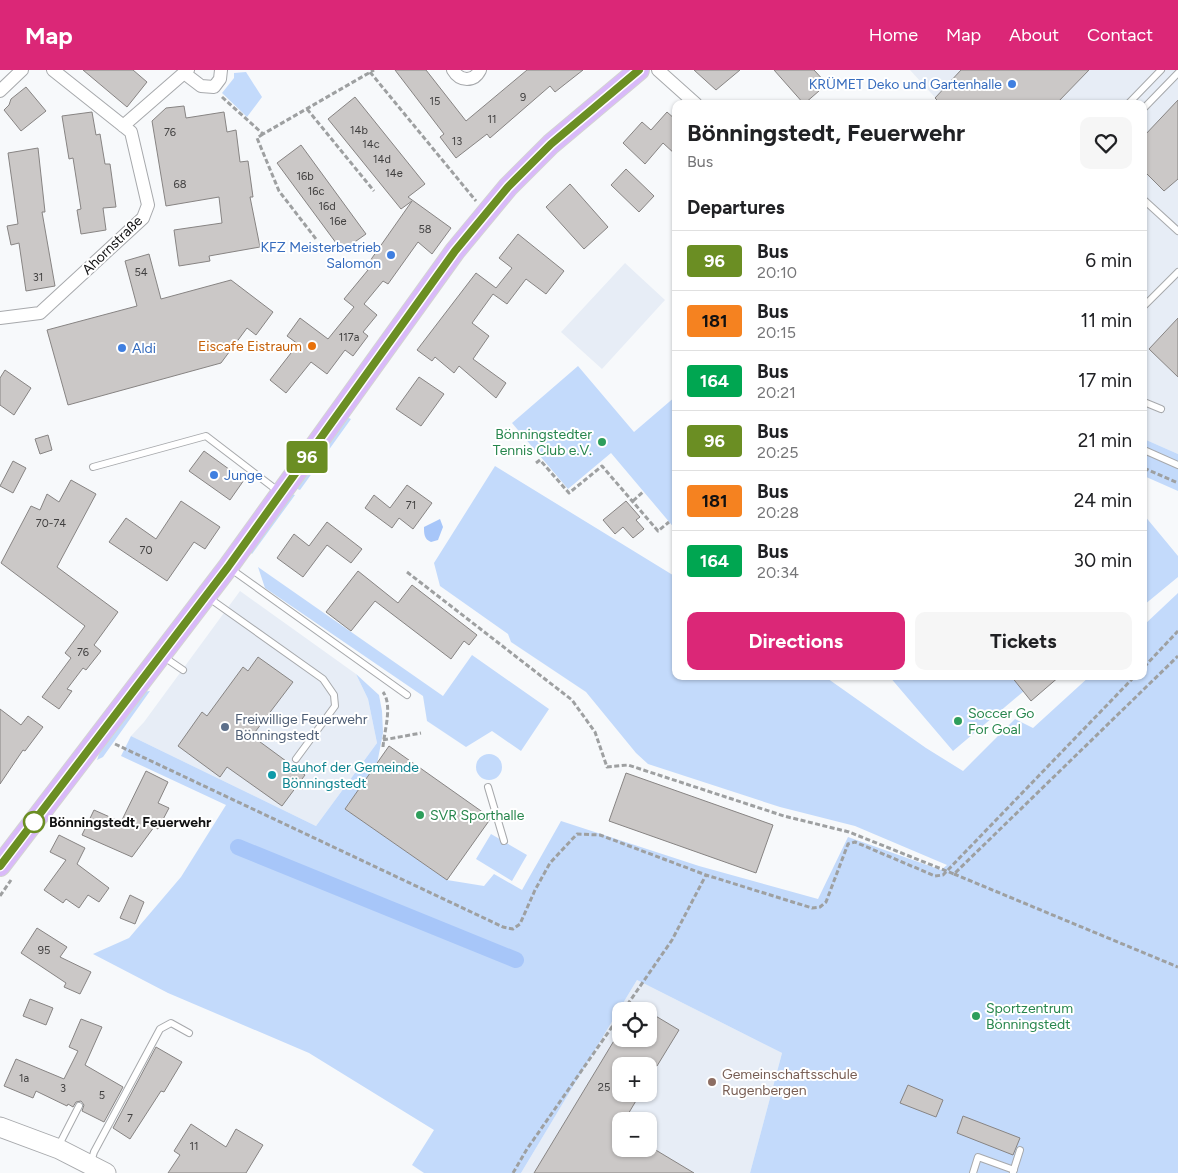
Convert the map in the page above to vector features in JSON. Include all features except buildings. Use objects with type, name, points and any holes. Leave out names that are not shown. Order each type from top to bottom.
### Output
[{"type":"main road","points":[[0,866],[228,567],[455,251],[486,213],[551,144],[639,70]]},
{"type":"main road","points":[[0,1127],[57,1148],[102,1171]]},
{"type":"street","points":[[0,91],[22,70]]},
{"type":"street","name":"Ahornstraße","points":[[0,318],[40,313],[143,218],[148,205],[131,132],[53,70]]},
{"type":"street","points":[[123,126],[184,71],[201,86],[214,87],[218,83],[220,70]]},
{"type":"street","points":[[453,70],[458,77],[467,80],[476,76],[480,70]]},
{"type":"street","points":[[658,70],[692,100]]},
{"type":"lane","points":[[1132,100],[1161,70]]},
{"type":"lane","points":[[1147,105],[1175,73],[1178,73]]},
{"type":"lane","points":[[1147,203],[1178,231]]},
{"type":"lane","points":[[1147,303],[1178,272]]},
{"type":"lane","points":[[1147,403],[1161,409]]},
{"type":"lane","points":[[94,467],[206,436],[281,493]]},
{"type":"lane","points":[[1147,451],[1178,465]]},
{"type":"lane","points":[[228,567],[407,695]]},
{"type":"lane","points":[[206,595],[323,679],[334,695],[335,706],[296,759]]},
{"type":"lane","points":[[161,655],[182,670]]},
{"type":"lane","points":[[488,787],[504,841]]},
{"type":"lane","points":[[102,1171],[94,1152],[160,1029],[171,1023],[189,1033]]},
{"type":"lane","points":[[57,1148],[79,1106]]},
{"type":"lane","points":[[973,1173],[978,1157],[1013,1171],[1020,1150]]},
{"type":"path","points":[[316,239],[279,191],[257,138],[372,71],[468,191]]},
{"type":"path","points":[[210,86],[263,134]]},
{"type":"path","points":[[307,109],[374,192]]},
{"type":"path","points":[[536,463],[540,460],[569,493],[602,466],[658,531],[669,522]]},
{"type":"path","points":[[1147,469],[1178,483]]},
{"type":"path","points":[[632,501],[644,491]]},
{"type":"path","points":[[407,572],[572,700],[595,732],[607,767],[628,765],[784,816],[849,832],[1178,967]]},
{"type":"path","points":[[1147,664],[1178,631]]},
{"type":"path","points":[[954,874],[1178,656]]},
{"type":"path","points":[[115,744],[503,927],[513,928],[520,924],[535,890],[550,863],[577,834],[600,836],[706,875],[812,908],[820,907],[826,902],[848,844],[854,842],[935,876],[948,872],[1131,680]]},
{"type":"path","points":[[383,747],[387,707],[386,696]]},
{"type":"path","points":[[383,740],[421,733]]},
{"type":"path","points":[[629,1002],[672,940],[706,875]]},
{"type":"path","points":[[514,1173],[527,1149],[612,1026]]},
{"type":"shaded area","points":[[910,70],[1178,70],[1178,454],[1147,440],[1147,100],[937,100]]},
{"type":"shaded area","points":[[246,72],[262,97],[247,117],[222,93],[234,78],[234,73]]},
{"type":"shaded area","points":[[625,263],[665,300],[602,369],[561,332]]},
{"type":"shaded area","name":"Bönningstedter Tennis Club e.V.","points":[[578,366],[634,432],[672,399],[672,525],[611,453],[568,489],[512,423]]},
{"type":"shaded area","points":[[344,416],[351,419],[300,490],[295,488]]},
{"type":"shaded area","points":[[1147,440],[1178,454],[1178,491],[1147,477]]},
{"type":"shaded area","points":[[495,466],[672,575],[672,680],[830,680],[926,748],[963,771],[1015,719],[1033,728],[1086,680],[1147,680],[1147,622],[1178,593],[1178,1173],[750,1173],[782,1053],[637,980],[624,1002],[612,1002],[612,1022],[521,1173],[424,1173],[412,1165],[434,1130],[309,1053],[168,993],[93,954],[129,938],[181,877],[226,805],[121,756],[131,736],[316,826],[377,743],[368,699],[356,674],[379,695],[383,733],[377,764],[345,809],[447,880],[484,886],[494,874],[522,890],[561,821],[699,866],[818,899],[848,837],[941,870],[947,865],[855,826],[780,807],[648,764],[636,753],[586,692],[511,642],[508,634],[440,586],[434,563]]},
{"type":"shaded area","points":[[287,493],[295,495],[252,554],[249,551]]},
{"type":"shaded area","points":[[440,519],[443,527],[438,540],[431,542],[425,536],[424,527]]},
{"type":"shaded area","points":[[1147,519],[1178,556],[1178,577],[1147,603]]},
{"type":"shaded area","points":[[258,567],[443,696],[472,655],[549,709],[521,751],[492,731],[466,747],[427,721],[423,696],[265,588]]},
{"type":"shaded area","points":[[240,591],[356,674],[368,699],[377,743],[316,826],[131,736],[144,722]]},
{"type":"shaded area","name":"Soccer Go For Goal","points":[[892,680],[1014,680],[1024,691],[953,751]]},
{"type":"shaded area","points":[[150,691],[103,757],[97,760],[102,745],[140,692]]},
{"type":"shaded area","points":[[489,754],[498,758],[502,767],[498,776],[489,780],[480,776],[476,767],[480,758]]},
{"type":"shaded area","points":[[491,834],[527,855],[512,881],[476,859]]},
{"type":"shaded area","name":"Gemeinschaftsschule Rugenbergen","points":[[637,980],[782,1053],[750,1173],[521,1173],[612,1022],[612,1047],[657,1047],[657,1002],[624,1002]]},
{"type":"waterway","points":[[238,847],[516,960]]},
{"type":"bus line","name":"96","points":[[0,866],[228,567],[455,251],[508,187],[551,144],[639,70]]},
{"type":"place","name":"KRÜMET Deko und Gartenhalle","points":[[1012,84]]},
{"type":"place","name":"KFZ Meisterbetrieb Salomon","points":[[391,255]]},
{"type":"place","name":"Eiscafe Eistraum","points":[[312,346]]},
{"type":"place","name":"Aldi","points":[[122,348]]},
{"type":"place","name":"Bönningstedter Tennis Club e.V.","points":[[602,442]]},
{"type":"place","name":"Junge","points":[[214,475]]},
{"type":"place","name":"Soccer Go For Goal","points":[[958,721]]},
{"type":"place","name":"Freiwillige Feuerwehr Bönningstedt","points":[[225,727]]},
{"type":"place","name":"Bauhof der Gemeinde Bönningstedt","points":[[272,775]]},
{"type":"place","name":"SVR Sporthalle","points":[[420,815]]},
{"type":"place","name":"Bönningstedt, Feuerwehr","points":[[34,822]]},
{"type":"place","name":"Sportzentrum Bönningstedt","points":[[976,1016]]},
{"type":"place","name":"Gemeinschaftsschule Rugenbergen","points":[[712,1082]]}]
